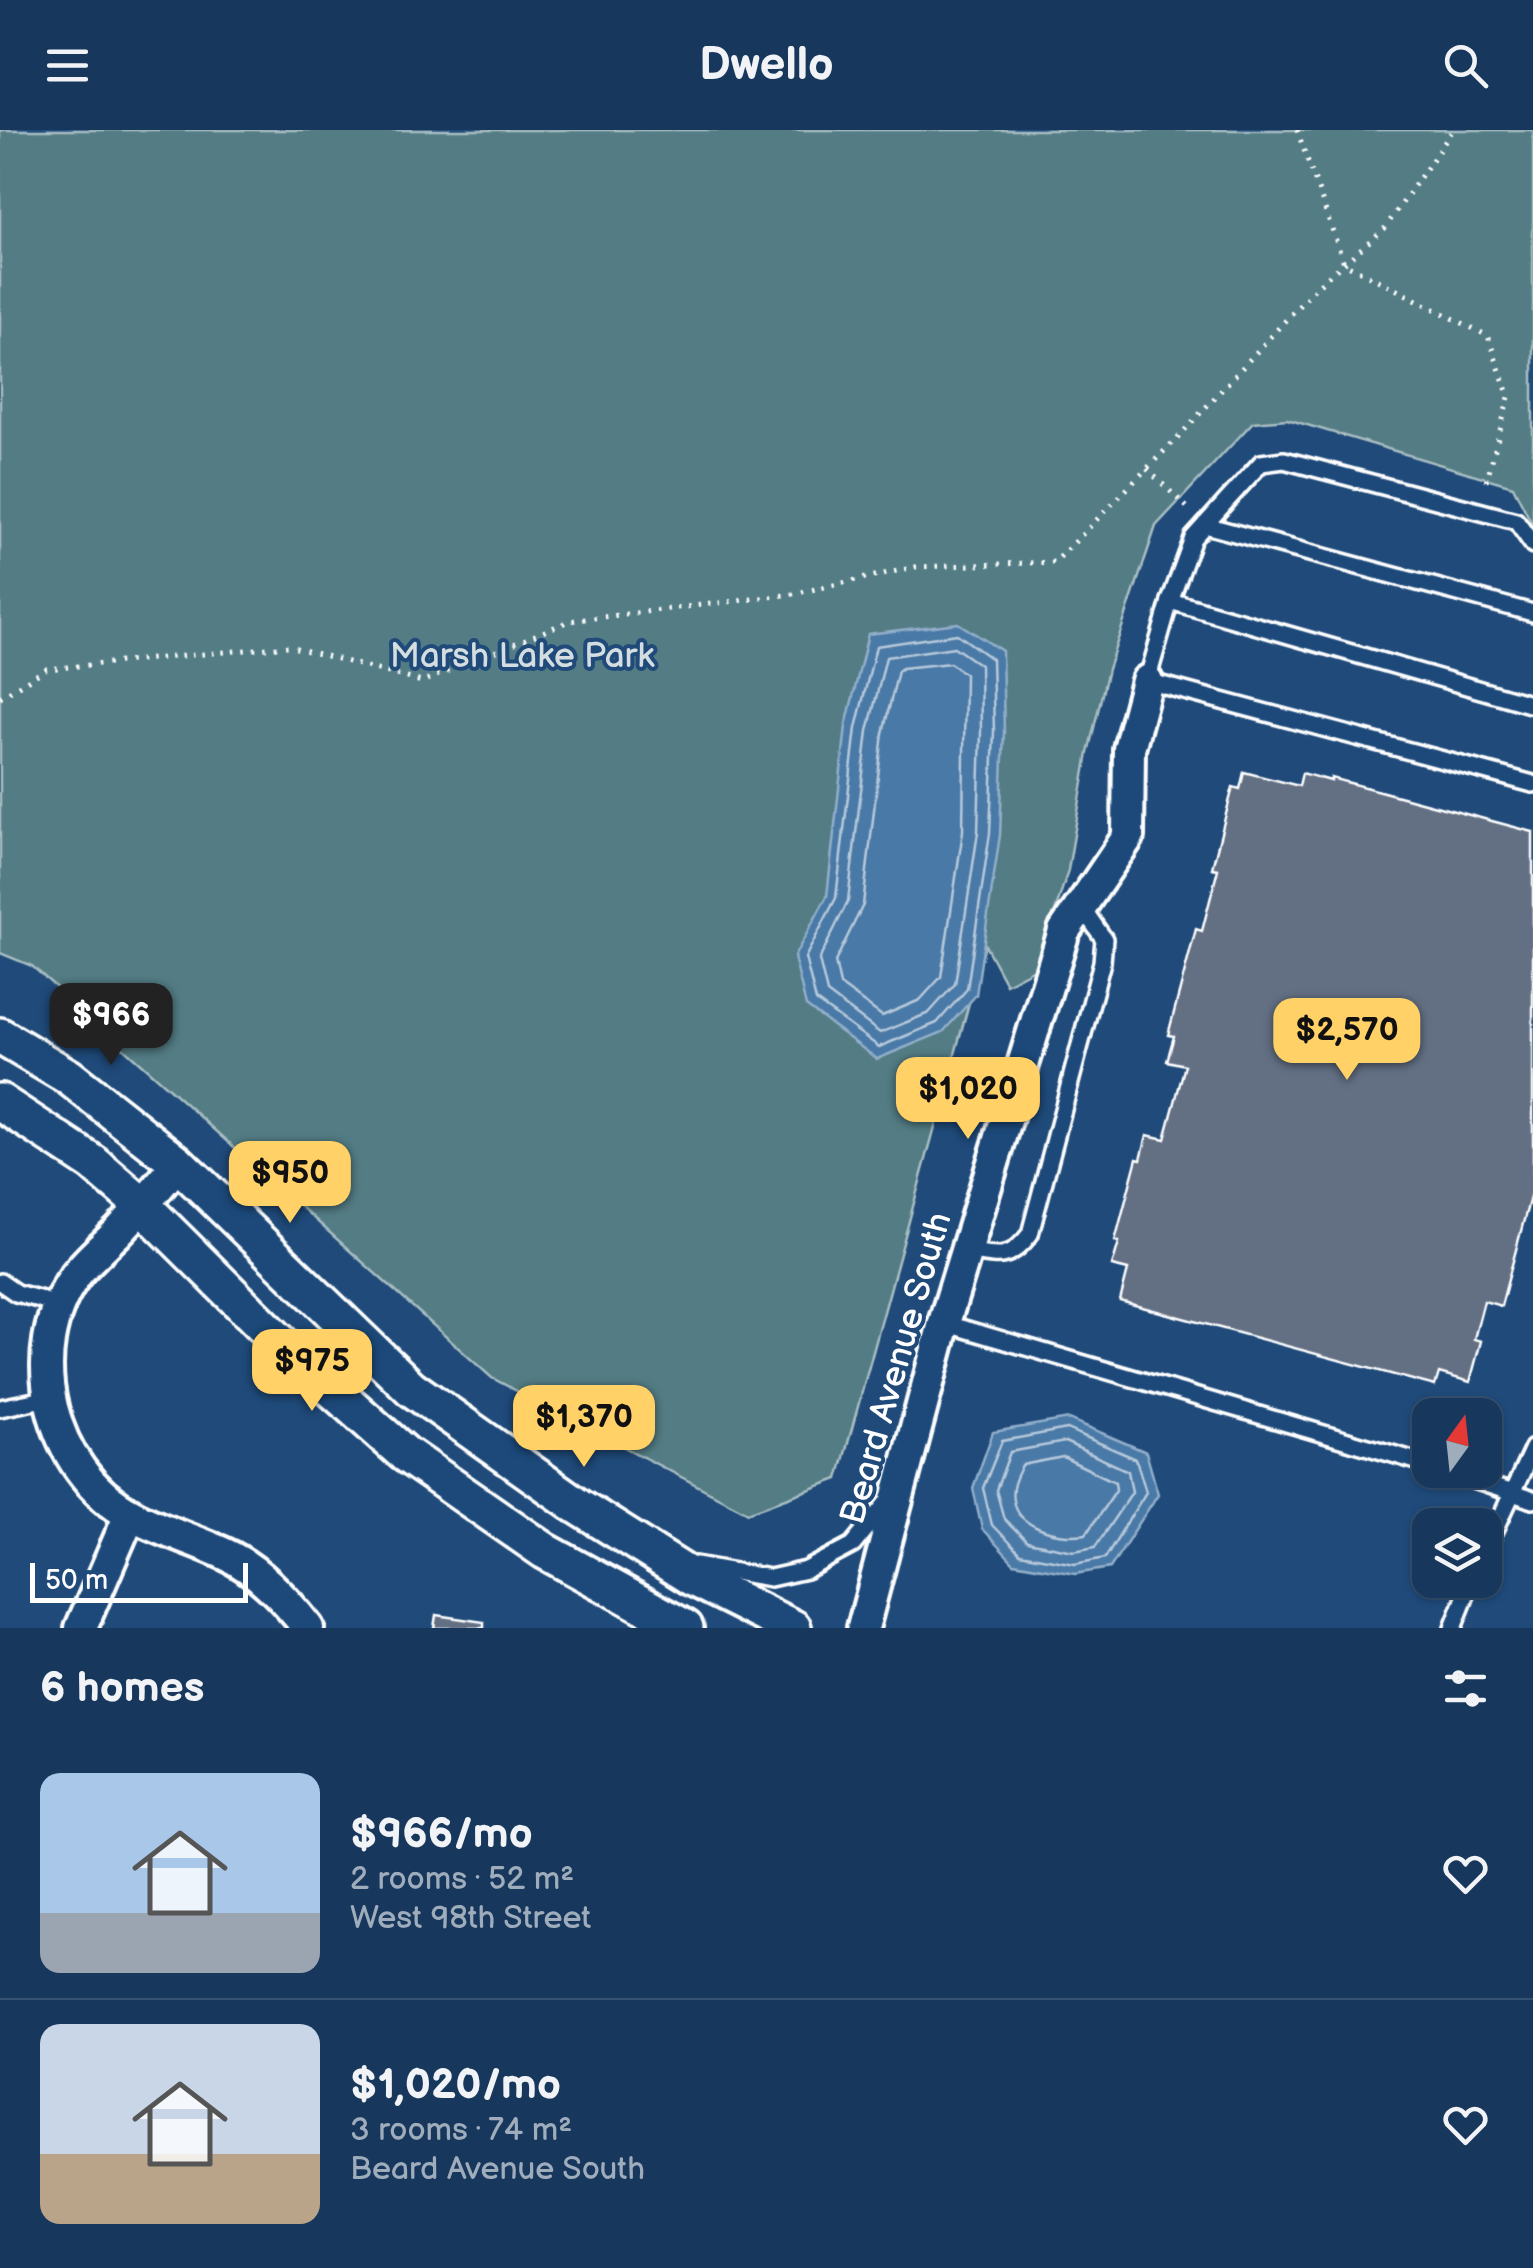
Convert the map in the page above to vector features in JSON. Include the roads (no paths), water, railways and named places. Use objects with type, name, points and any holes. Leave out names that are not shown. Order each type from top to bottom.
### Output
[{"type":"street","name":"Beard Avenue South","points":[[864,1628],[944,1324],[1064,931],[1128,837],[1128,749],[1148,681]]},
{"type":"street","points":[[0,1036],[69,1077],[178,1163],[412,1388],[578,1506],[662,1558],[793,1628]]},
{"type":"street","points":[[0,1102],[93,1163],[143,1206],[289,1351],[405,1454],[546,1551],[685,1628]]},
{"type":"street","points":[[178,1163],[143,1206],[75,1276],[61,1304],[49,1352],[48,1398],[58,1431],[73,1461],[92,1486],[130,1514],[228,1554],[271,1586],[308,1628]]},
{"type":"street","points":[[81,1628],[130,1514]]},
{"type":"lane","points":[[1533,546],[1516,521],[1284,460],[1261,463],[1193,538],[1170,601],[1148,681],[1533,784]]},
{"type":"lane","points":[[1204,525],[1533,614]]},
{"type":"lane","points":[[1170,601],[1533,705]]},
{"type":"lane","points":[[966,1251],[1005,1257],[1020,1248],[1030,1234],[1102,962],[1104,939],[1081,906]]},
{"type":"lane","points":[[0,1282],[16,1293],[61,1304]]},
{"type":"lane","points":[[944,1324],[1412,1460]]},
{"type":"lane","points":[[0,1408],[48,1398]]},
{"type":"lane","points":[[1502,1517],[1533,1448]]},
{"type":"lane","points":[[1494,1488],[1533,1500]]},
{"type":"lane","points":[[662,1558],[770,1578],[806,1570],[853,1545],[898,1490]]},
{"type":"lane","points":[[1453,1628],[1465,1598]]},
{"type":"water","points":[[958,623],[1002,651],[1000,835],[976,995],[943,1032],[877,1059],[806,1006],[794,957],[827,896],[846,726],[868,634]]},
{"type":"water","points":[[1069,1419],[1146,1452],[1158,1494],[1110,1568],[1075,1574],[1014,1563],[982,1529],[973,1488],[993,1432]]},
{"type":"park label","name":"Marsh Lake Park","points":[[522,655]]}]
